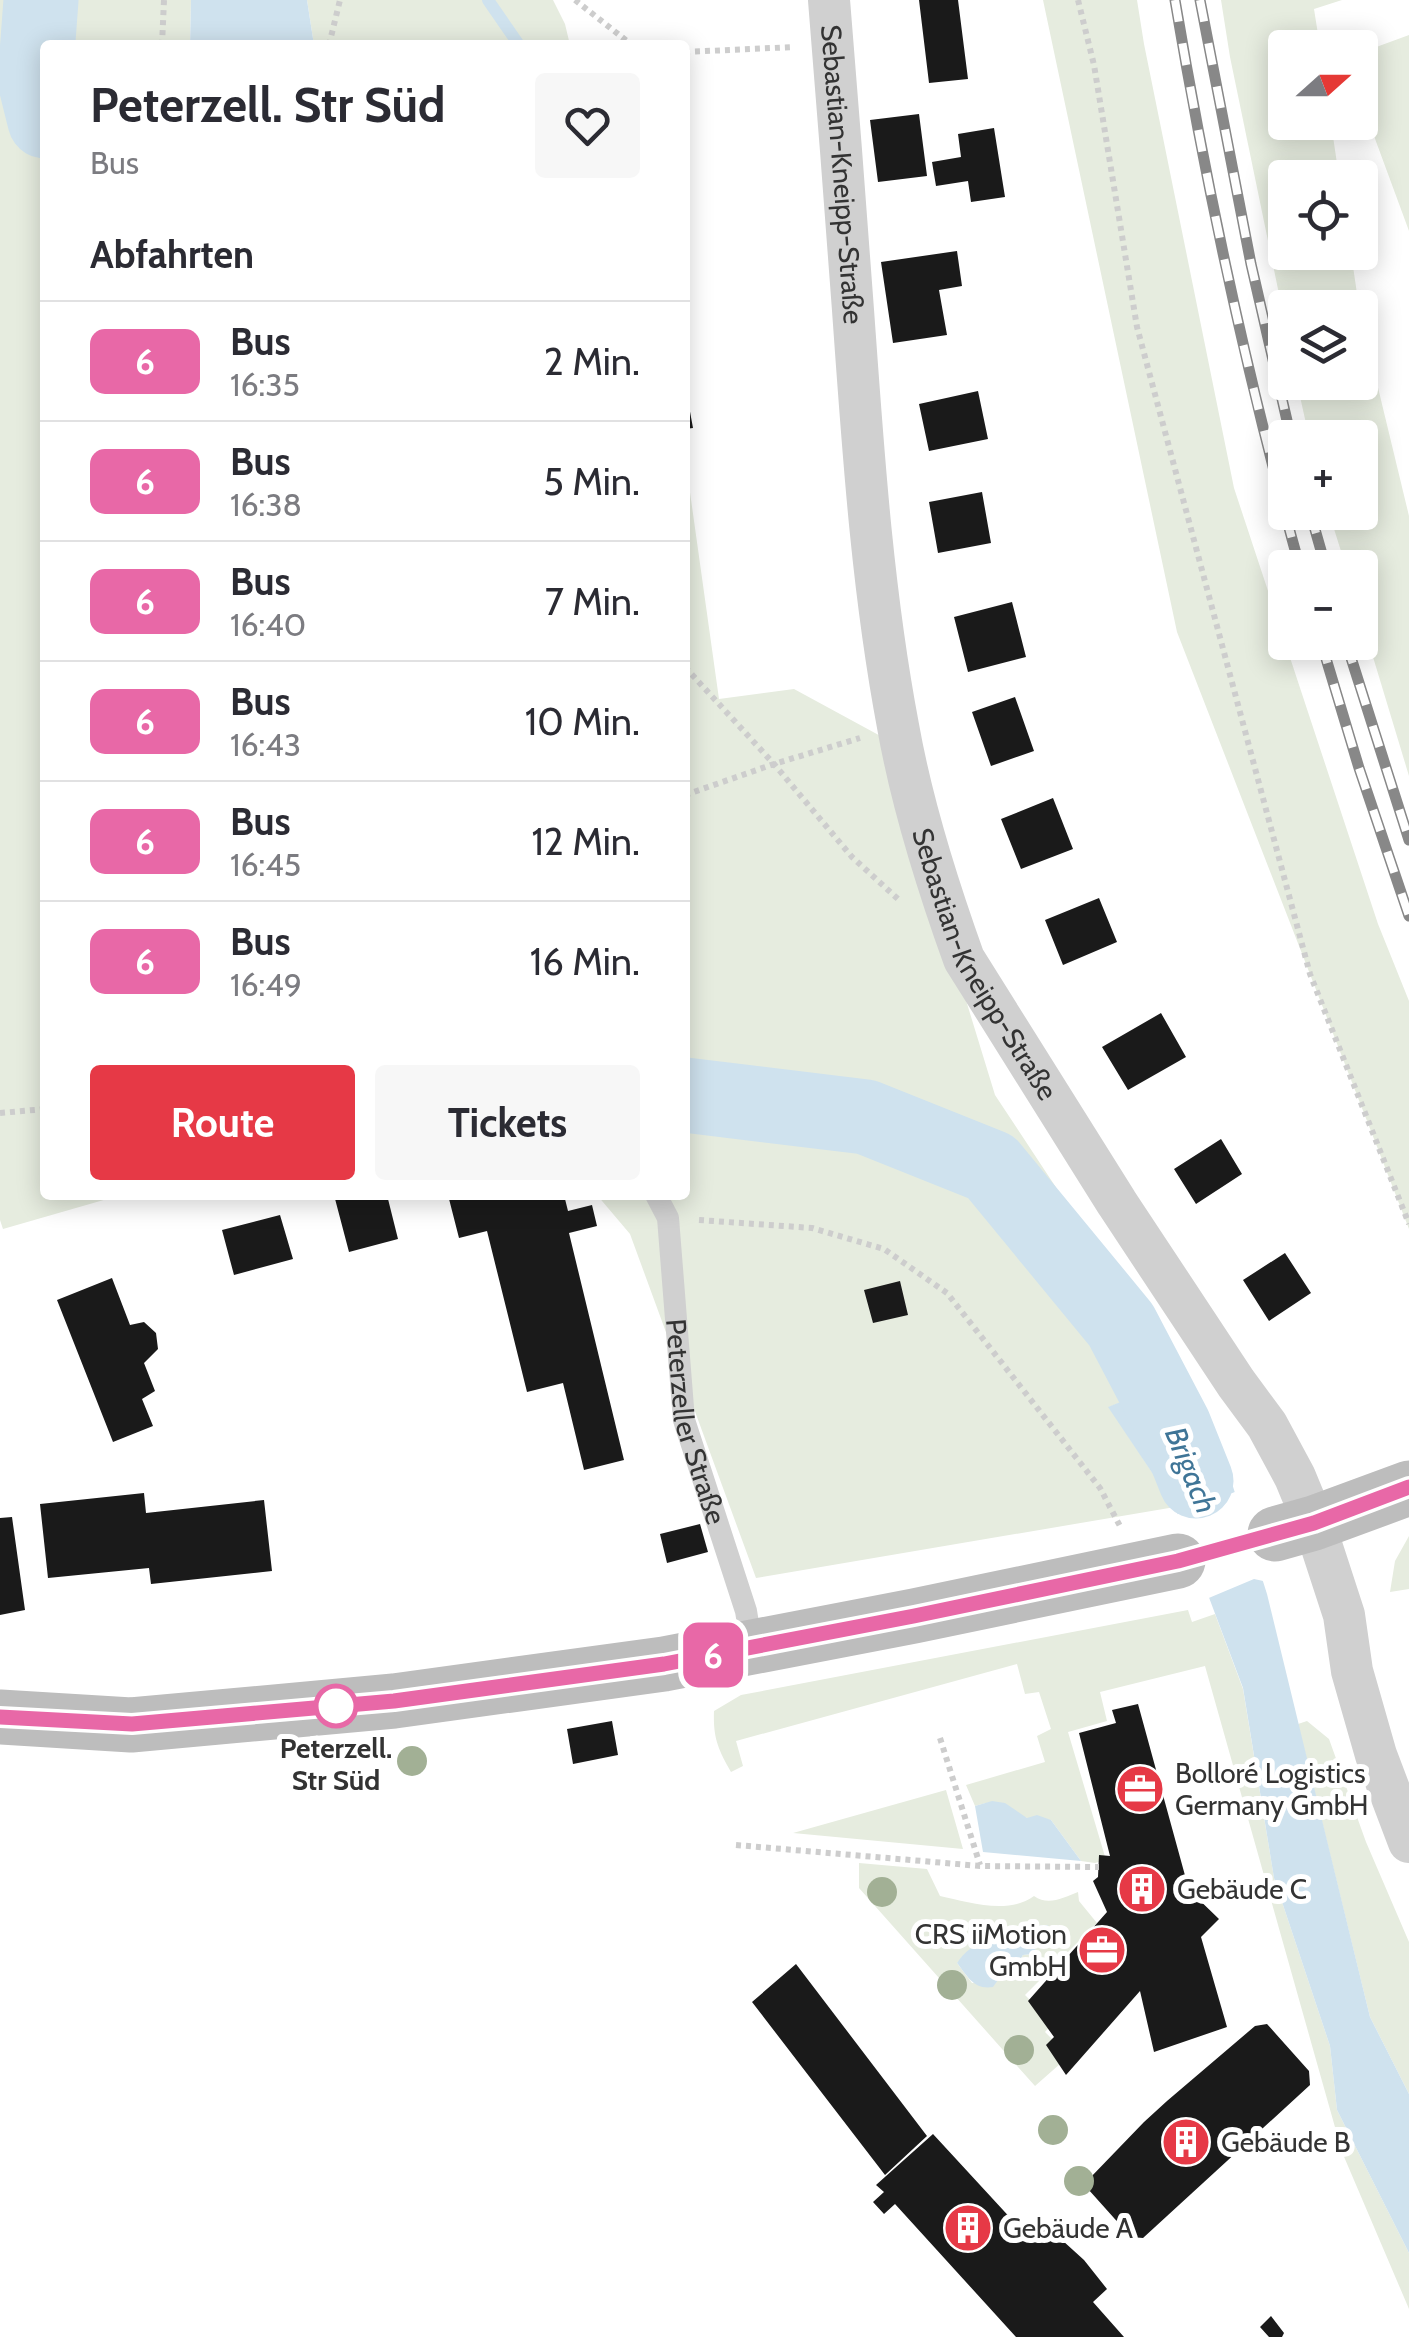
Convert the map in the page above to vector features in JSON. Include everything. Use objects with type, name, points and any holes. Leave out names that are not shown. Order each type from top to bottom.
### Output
[{"type":"main road","points":[[1294,1529],[1409,1488]]},
{"type":"main road","points":[[0,1718],[132,1724],[375,1703],[664,1664],[1178,1561]]},
{"type":"street","name":"Sebastian-Kneipp-Straße","points":[[828,0],[866,481],[881,616],[898,726],[916,807],[964,959],[1118,1203],[1267,1425],[1296,1477],[1294,1529],[1344,1615],[1352,1671],[1376,1755],[1409,1842]]},
{"type":"lane","name":"Peterzeller Straße","points":[[659,1200],[668,1218],[684,1420],[746,1611],[752,1648]]},
{"type":"path","points":[[162,40],[164,0]]},
{"type":"path","points":[[330,40],[340,0]]},
{"type":"path","points":[[575,0],[626,40]]},
{"type":"path","points":[[1078,0],[1094,65],[1137,326],[1310,974],[1409,1224]]},
{"type":"path","points":[[690,52],[832,45]]},
{"type":"path","points":[[690,673],[774,764],[852,857],[908,908]]},
{"type":"path","points":[[690,793],[898,726]]},
{"type":"path","points":[[0,1113],[40,1109]]},
{"type":"path","points":[[668,1218],[812,1228],[884,1250],[948,1292],[1100,1488],[1127,1540]]},
{"type":"path","points":[[940,1738],[980,1866]]},
{"type":"path","points":[[736,1845],[980,1866],[1099,1867]]},
{"type":"shaded area","points":[[0,0],[191,0],[190,40],[40,40],[40,1200],[104,1200],[3,1229]]},
{"type":"shaded area","points":[[307,0],[553,0],[569,40],[313,40]]},
{"type":"shaded area","points":[[1043,0],[1137,0],[1234,488],[1268,591],[1268,660],[1291,660],[1378,924],[1409,1001],[1409,1229],[1177,632]]},
{"type":"shaded area","points":[[1221,0],[1342,0],[1314,9],[1317,30],[1268,30],[1268,140],[1334,140],[1336,160],[1268,160],[1268,241]]},
{"type":"shaded area","points":[[1409,35],[1409,231],[1375,140],[1378,46]]},
{"type":"shaded area","points":[[1274,270],[1354,270],[1356,290],[1278,290]]},
{"type":"shaded area","points":[[1378,388],[1409,516],[1409,776],[1374,660],[1378,660],[1378,550],[1341,550],[1334,530],[1378,530],[1378,420],[1305,420],[1301,400],[1378,400]]},
{"type":"shaded area","points":[[690,492],[719,699],[794,689],[886,739],[995,1095],[1154,1336],[1177,1379],[1109,1407],[1175,1507],[756,1578],[630,1234],[601,1200],[690,1200]]},
{"type":"shaded area","points":[[1409,1536],[1409,1589],[1390,1592],[1395,1561]]},
{"type":"shaded area","points":[[1188,1610],[1192,1622],[1215,1614],[1243,1689],[1274,1878],[1330,2046],[1337,2110],[1409,2253],[1409,2309],[1342,2152],[1205,1666],[1100,1692],[1107,1721],[1068,1732],[1106,1860],[1095,1863],[1081,1861],[1051,1820],[1024,1817],[998,1802],[975,1806],[966,1785],[1045,1762],[1037,1736],[1051,1729],[1039,1692],[1025,1694],[1017,1664],[736,1741],[743,1766],[731,1772],[717,1743],[714,1711],[741,1695]]},
{"type":"shaded area","points":[[1307,1721],[1329,1739],[1366,1842],[1409,1942],[1409,2094],[1370,2017],[1298,1724]]},
{"type":"shaded area","points":[[946,1790],[963,1849],[793,1833]]},
{"type":"shaded area","points":[[859,1863],[927,1869],[940,1896],[988,1905],[1013,1905],[1034,1896],[1056,1900],[1078,1892],[1079,1901],[1097,1923],[1025,1995],[1053,2023],[1045,2032],[1069,2056],[1035,2086],[859,1888]],"holes":[[[1047,1925],[1032,1954],[1023,1955],[1009,1978],[972,1983],[957,1963],[1003,1929]]]},
{"type":"water","points":[[191,0],[307,0],[313,40],[190,40]]},
{"type":"water","points":[[1177,1379],[1191,1396],[1229,1474],[1267,1594],[1370,2017],[1409,2094],[1409,2253],[1337,2110],[1330,2046],[1274,1878],[1243,1688],[1175,1507],[1108,1407]]},
{"type":"water","points":[[992,1801],[1005,1803],[1027,1818],[1037,1815],[1051,1820],[1081,1861],[983,1852],[975,1806]]},
{"type":"water","points":[[1048,1925],[1032,1954],[1023,1955],[1009,1978],[998,1980],[993,1987],[976,1984],[957,1963],[971,1948],[989,1943],[1003,1929]]},
{"type":"pier","points":[[1240,1490],[1268,1582],[1254,1579],[1204,1600],[1173,1516]]},
{"type":"building","points":[[919,0],[958,0],[968,79],[929,83]]},
{"type":"building","points":[[919,114],[927,176],[878,182],[870,120]]},
{"type":"building","points":[[994,128],[1005,197],[971,202],[968,181],[936,186],[932,162],[961,157],[958,134]]},
{"type":"building","points":[[957,251],[962,286],[939,290],[947,335],[893,343],[881,262]]},
{"type":"building","points":[[978,391],[988,439],[929,451],[919,404]]},
{"type":"building","points":[[982,492],[991,543],[938,553],[929,502]]},
{"type":"building","points":[[1012,602],[1026,657],[968,672],[954,617]]},
{"type":"building","points":[[1015,697],[1034,751],[991,766],[972,712]]},
{"type":"building","points":[[1053,798],[1073,849],[1021,869],[1001,819]]},
{"type":"building","points":[[1099,898],[1117,942],[1063,965],[1045,920]]},
{"type":"building","points":[[1161,1013],[1186,1057],[1128,1090],[1102,1047]]},
{"type":"building","points":[[1221,1139],[1242,1174],[1196,1204],[1174,1169]]},
{"type":"building","points":[[335,1200],[388,1200],[398,1239],[349,1252]]},
{"type":"building","points":[[449,1200],[565,1200],[568,1211],[592,1205],[597,1226],[569,1233],[624,1460],[584,1470],[563,1383],[527,1392],[487,1231],[459,1238]]},
{"type":"building","points":[[280,1215],[293,1259],[234,1275],[222,1230]]},
{"type":"building","points":[[1285,1253],[1311,1293],[1269,1321],[1243,1280]]},
{"type":"building","points":[[112,1278],[130,1325],[144,1322],[156,1333],[158,1349],[144,1363],[155,1391],[142,1399],[153,1426],[113,1442],[57,1300]]},
{"type":"building","points":[[900,1281],[908,1315],[873,1323],[864,1290]]},
{"type":"building","points":[[144,1493],[146,1513],[264,1500],[272,1571],[151,1584],[149,1568],[48,1578],[40,1504]]},
{"type":"building","points":[[12,1517],[25,1610],[0,1615],[0,1518]]},
{"type":"building","points":[[700,1524],[708,1552],[667,1563],[660,1534]]},
{"type":"building","name":"Gebäude C","points":[[1138,1704],[1189,1890],[1219,1919],[1201,1937],[1227,2027],[1154,2052],[1140,1991],[1066,2075],[1046,2045],[1054,2037],[1028,2001],[1107,1912],[1093,1881],[1098,1877],[1099,1855],[1110,1856],[1079,1733],[1116,1723],[1112,1710]]},
{"type":"building","points":[[612,1721],[618,1755],[573,1764],[567,1729]]},
{"type":"building","points":[[796,1964],[927,2136],[885,2175],[752,2002]]},
{"type":"building","name":"Gebäude B","points":[[1267,2024],[1309,2071],[1310,2085],[1143,2238],[1131,2237],[1088,2189],[1089,2179],[1167,2101],[1255,2026]]},
{"type":"building","name":"Gebäude A","points":[[933,2134],[1026,2235],[1041,2221],[1084,2260],[1107,2289],[1093,2302],[1124,2337],[1016,2337],[895,2204],[884,2214],[873,2202],[884,2192],[876,2185]]},
{"type":"building","points":[[1271,2316],[1284,2333],[1282,2337],[1269,2337],[1260,2327]]},
{"type":"waterway","name":"Brigach","points":[[40,101],[35,81],[41,0]]},
{"type":"waterway","points":[[488,0],[516,40]]},
{"type":"waterway","name":"Brigach","points":[[690,1096],[866,1117],[991,1167],[1121,1325],[1174,1426],[1196,1481]]},
{"type":"railway","points":[[1175,0],[1230,286],[1295,550]]},
{"type":"railway","points":[[1200,0],[1251,264],[1287,420]]},
{"type":"railway","points":[[1315,530],[1321,550]]},
{"type":"railway","points":[[1326,660],[1409,916]]},
{"type":"railway","points":[[1352,660],[1409,840]]},
{"type":"bus line","name":"6","points":[[0,1717],[132,1724],[394,1701],[664,1664],[1178,1561],[1314,1523],[1409,1487]]},
{"type":"place","name":"Peterzell. Str Süd","points":[[336,1706]]},
{"type":"place","name":"Bolloré Logistics Germany GmbH","points":[[1140,1789]]},
{"type":"place","name":"Gebäude C","points":[[1142,1889]]},
{"type":"place","name":"CRS iiMotion GmbH","points":[[1102,1950]]},
{"type":"place","name":"Gebäude B","points":[[1186,2142]]},
{"type":"place","name":"Gebäude A","points":[[968,2228]]}]
